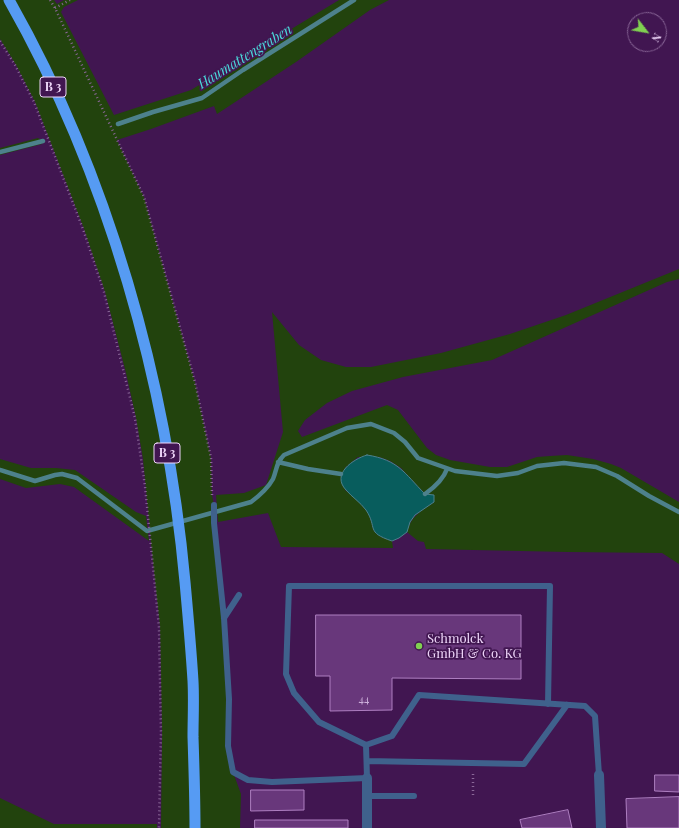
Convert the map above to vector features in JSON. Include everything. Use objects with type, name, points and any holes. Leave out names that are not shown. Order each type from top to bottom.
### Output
[{"type":"highway","name":"B 3","points":[[9,0],[35,48],[73,131],[94,184],[135,309],[157,397],[174,494],[185,588],[193,683],[196,828]]},
{"type":"street","points":[[599,775],[601,828]]},
{"type":"street","points":[[367,778],[367,828]]},
{"type":"lane","points":[[214,504],[214,523],[224,618],[228,699],[228,746],[233,772],[248,780],[272,782],[367,778],[366,745]]},
{"type":"lane","points":[[548,704],[550,586],[289,586],[286,674],[294,693],[319,722],[366,745],[392,736],[419,695],[548,704],[585,706],[595,716],[599,775]]},
{"type":"lane","points":[[224,618],[239,595]]},
{"type":"lane","points":[[366,761],[524,764],[567,705]]},
{"type":"lane","points":[[367,796],[414,796]]},
{"type":"path","points":[[50,0],[144,197],[195,382],[211,458],[212,495],[214,504]]},
{"type":"path","points":[[55,8],[70,0]]},
{"type":"path","points":[[0,40],[16,65],[34,102],[83,229],[104,292],[135,418],[144,479],[159,627],[161,733],[159,828]]},
{"type":"path","points":[[473,774],[473,796]]},
{"type":"shaded area","points":[[0,0],[54,0],[57,4],[64,0],[78,0],[64,7],[61,12],[114,115],[191,90],[339,0],[389,0],[370,10],[296,62],[217,114],[214,106],[117,140],[144,197],[195,382],[211,458],[212,495],[224,618],[228,746],[233,772],[241,794],[240,828],[161,828],[162,733],[160,627],[143,459],[136,418],[105,292],[84,229],[35,102],[16,65],[0,39]]},
{"type":"shaded area","points":[[38,138],[43,141],[42,144],[0,155],[0,148]]},
{"type":"shaded area","points":[[679,269],[679,279],[667,282],[492,360],[403,377],[352,391],[327,403],[305,420],[298,431],[302,437],[387,405],[398,410],[427,448],[436,455],[450,460],[490,467],[507,467],[537,457],[567,455],[593,459],[611,464],[621,468],[679,502],[679,564],[662,553],[426,549],[424,542],[418,541],[407,532],[414,518],[434,502],[401,468],[390,461],[379,457],[358,457],[345,468],[345,490],[366,510],[375,532],[378,535],[392,541],[393,548],[281,547],[268,513],[218,522],[216,495],[244,493],[266,485],[283,432],[272,312],[299,345],[321,360],[346,367],[371,367],[441,353],[510,334],[566,315]]},
{"type":"shaded area","points":[[367,455],[387,460],[394,464],[400,468],[425,494],[434,495],[434,502],[415,515],[410,522],[407,532],[392,541],[378,535],[375,532],[366,510],[348,493],[342,484],[342,473],[346,468],[356,460]]},
{"type":"shaded area","points":[[0,459],[31,468],[75,470],[136,512],[146,516],[149,541],[74,487],[60,484],[26,488],[0,479]]},
{"type":"shaded area","points":[[0,798],[54,824],[157,824],[157,828],[0,828]]},
{"type":"building","name":"Schmolck GmbH & Co. KG","points":[[316,615],[521,615],[521,679],[392,678],[392,710],[330,711],[330,676],[316,676]]},
{"type":"building","points":[[655,775],[679,775],[679,792],[655,791]]},
{"type":"building","points":[[251,790],[304,790],[304,810],[251,811]]},
{"type":"building","points":[[679,797],[679,828],[627,828],[626,799]]},
{"type":"building","points":[[568,810],[572,828],[522,828],[520,820]]},
{"type":"building","points":[[255,820],[348,820],[348,828],[255,828]]},
{"type":"waterway","name":"Haumattengraben","points":[[118,124],[202,98],[243,70],[354,0]]},
{"type":"waterway","name":"Haumattengraben","points":[[0,152],[43,141]]},
{"type":"waterway","points":[[0,470],[35,481],[62,474],[77,478],[147,531],[251,502],[263,492],[271,482],[278,463],[284,455],[347,428],[371,424],[394,433],[405,442],[418,458],[455,471],[497,476],[518,473],[537,466],[564,463],[596,467],[617,476],[649,496],[679,512]]},
{"type":"waterway","points":[[278,462],[308,469],[341,474]]},
{"type":"waterway","points":[[425,494],[438,483],[447,469]]},
{"type":"place","name":"Schmolck GmbH & Co. KG","points":[[419,646]]}]
